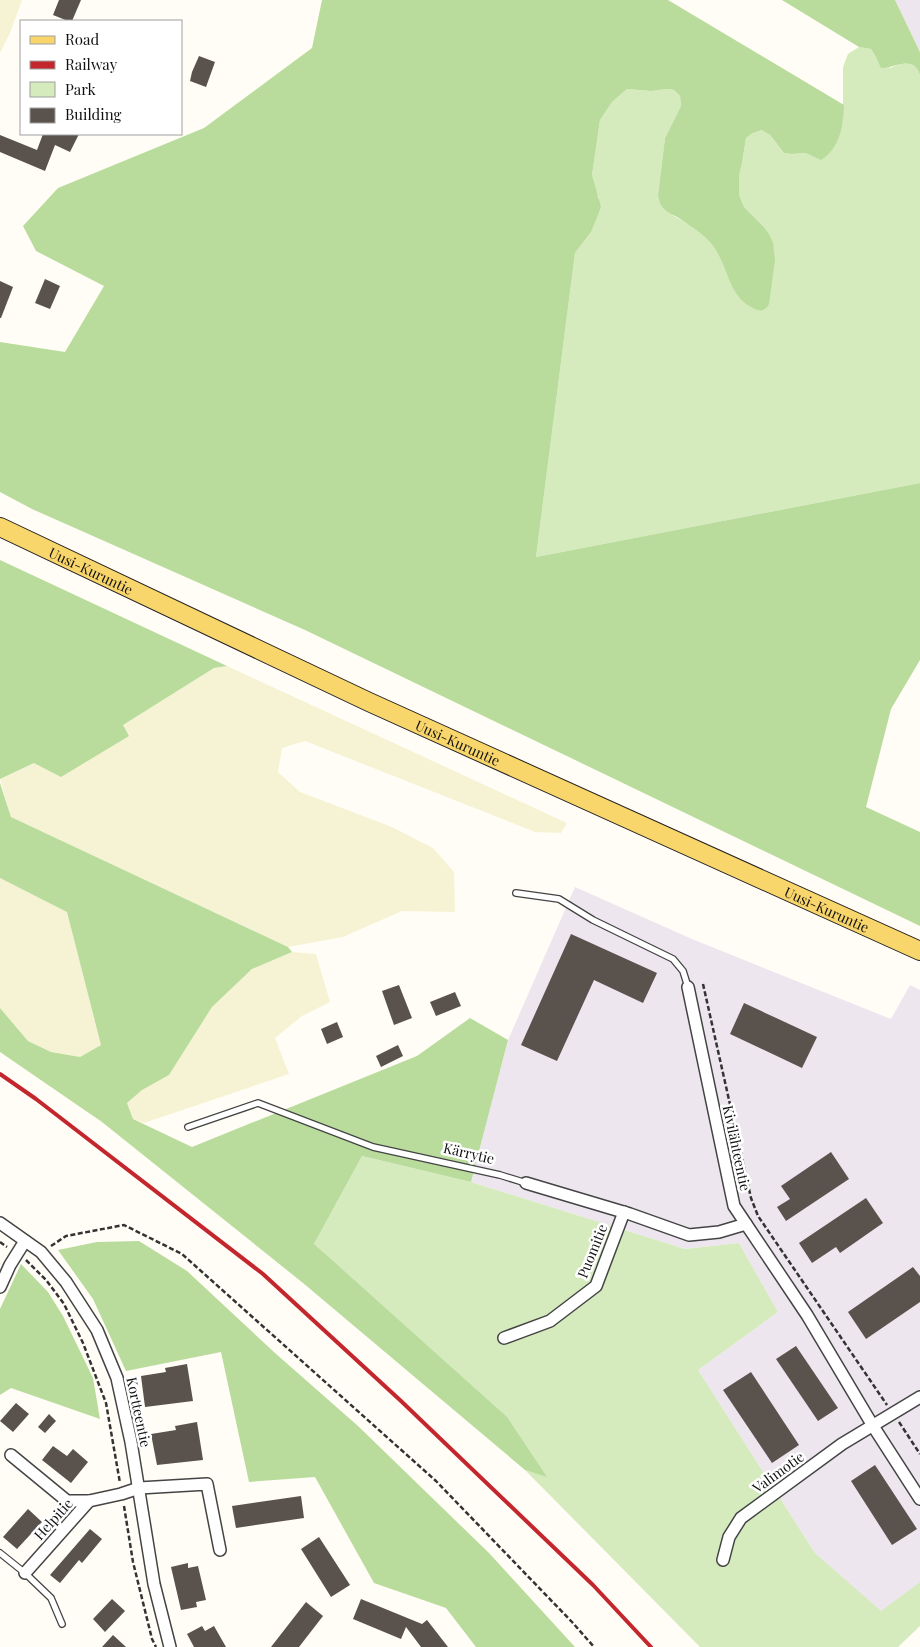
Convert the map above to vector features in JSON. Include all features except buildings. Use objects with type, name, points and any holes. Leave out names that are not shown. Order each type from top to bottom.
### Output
[{"type":"main road","name":"Uusi-Kuruntie","points":[[0,527],[369,702],[920,951]]},
{"type":"street","name":"Kivilähteentie","points":[[688,987],[734,1206],[807,1315],[873,1426],[920,1499]]},
{"type":"street","name":"Kärrytie","points":[[526,1183],[624,1212],[690,1235],[719,1232],[746,1224]]},
{"type":"street","name":"Puomitie","points":[[504,1338],[550,1321],[596,1286],[624,1212]]},
{"type":"street","name":"Kortteentie","points":[[0,1224],[41,1252],[66,1282],[97,1330],[117,1378],[131,1442],[154,1584],[170,1647]]},
{"type":"street","points":[[0,1287],[10,1265],[25,1241]]},
{"type":"street","name":"Valimotie","points":[[723,1560],[729,1538],[741,1518],[842,1444],[920,1397]]},
{"type":"street","points":[[11,1456],[67,1501],[89,1501]]},
{"type":"street","name":"Helpitie","points":[[25,1573],[89,1501],[122,1494],[138,1488],[206,1484],[220,1550]]},
{"type":"lane","name":"Kivilähteentie","points":[[516,893],[559,899],[592,920],[673,959],[683,971],[688,987]]},
{"type":"lane","name":"Kärrytie","points":[[188,1127],[258,1103],[373,1147],[526,1183]]},
{"type":"lane","points":[[0,1553],[25,1573],[51,1598],[62,1624]]},
{"type":"path","points":[[703,984],[751,1198],[758,1216],[920,1454]]},
{"type":"path","points":[[41,1252],[66,1236],[124,1225],[182,1254],[436,1480],[594,1647]]},
{"type":"path","points":[[0,1242],[30,1264],[58,1296],[64,1304],[83,1343],[106,1403],[134,1562],[152,1639],[156,1647]]},
{"type":"shaded area","points":[[0,0],[22,0],[10,33],[0,53]]},
{"type":"shaded area","points":[[895,0],[920,0],[920,52]]},
{"type":"shaded area","points":[[227,666],[567,823],[561,833],[535,832],[305,741],[282,748],[278,772],[300,792],[392,827],[433,848],[454,872],[455,912],[402,911],[343,937],[288,947],[11,817],[0,779],[34,763],[129,736],[123,725],[214,668]]},
{"type":"shaded area","points":[[0,878],[67,911],[101,1045],[80,1057],[51,1052],[28,1041],[0,1008]]},
{"type":"shaded area","points":[[575,887],[692,939],[891,1019],[910,985],[920,990],[920,1582],[881,1612],[815,1553],[698,1370],[778,1312],[739,1243],[685,1249],[471,1182],[508,1040]]},
{"type":"shaded area","points":[[292,952],[316,954],[330,1002],[302,1016],[275,1038],[289,1074],[144,1123],[133,1119],[127,1103],[142,1090],[169,1075],[212,1007],[252,969]]},
{"type":"green space","points":[[322,0],[668,0],[844,105],[843,121],[839,136],[832,149],[821,160],[806,153],[784,153],[770,135],[762,130],[746,138],[739,176],[739,195],[744,207],[769,234],[773,243],[775,260],[769,304],[766,308],[760,310],[745,303],[739,297],[717,252],[709,241],[694,228],[665,210],[660,202],[658,195],[665,138],[681,106],[680,96],[674,90],[668,89],[651,91],[627,89],[612,102],[600,120],[592,175],[601,207],[591,232],[575,253],[536,557],[920,483],[920,660],[891,709],[866,807],[920,832],[920,926],[305,630],[32,509],[0,492],[0,342],[65,352],[104,286],[36,251],[23,226],[58,188],[204,128],[312,48]]},
{"type":"green space","points":[[782,0],[895,0],[920,52],[920,75],[913,65],[908,64],[881,68],[871,49],[859,47]]},
{"type":"green space","points":[[859,47],[871,49],[876,57],[890,68],[899,64],[908,64],[915,67],[920,75],[920,483],[536,557],[575,253],[591,232],[599,198],[592,175],[600,120],[612,102],[627,89],[651,91],[668,89],[674,90],[680,96],[681,106],[665,138],[658,195],[664,208],[699,231],[718,253],[763,226],[744,207],[739,195],[739,176],[746,138],[762,130],[769,134],[784,153],[792,154],[806,153],[836,144],[843,119],[843,67],[848,54]]},
{"type":"green space","points":[[0,560],[227,666],[214,668],[123,725],[129,736],[61,777],[34,763],[0,779]]},
{"type":"green space","points":[[0,783],[11,817],[288,947],[292,952],[252,969],[212,1007],[169,1075],[142,1090],[127,1103],[133,1119],[192,1147],[417,1056],[470,1018],[508,1040],[471,1182],[362,1156],[314,1244],[507,1417],[547,1477],[525,1470],[303,1283],[102,1122],[0,1052],[0,1008],[28,1041],[51,1052],[80,1057],[101,1045],[67,912],[0,878]]},
{"type":"green space","points":[[362,1156],[471,1182],[685,1249],[739,1243],[778,1312],[698,1370],[815,1553],[881,1611],[920,1582],[920,1626],[898,1647],[700,1647],[525,1470],[546,1476],[314,1244]]},
{"type":"green space","points":[[139,1241],[187,1271],[275,1353],[358,1426],[489,1553],[575,1647],[476,1647],[446,1608],[374,1583],[315,1477],[249,1482],[221,1352],[126,1371],[93,1299],[58,1250],[97,1242]]},
{"type":"green space","points":[[21,1264],[48,1292],[63,1316],[93,1378],[100,1419],[11,1388],[0,1395],[0,1309]]},
{"type":"railway","points":[[0,1074],[36,1099],[263,1274],[401,1401],[593,1585],[651,1647]]}]
